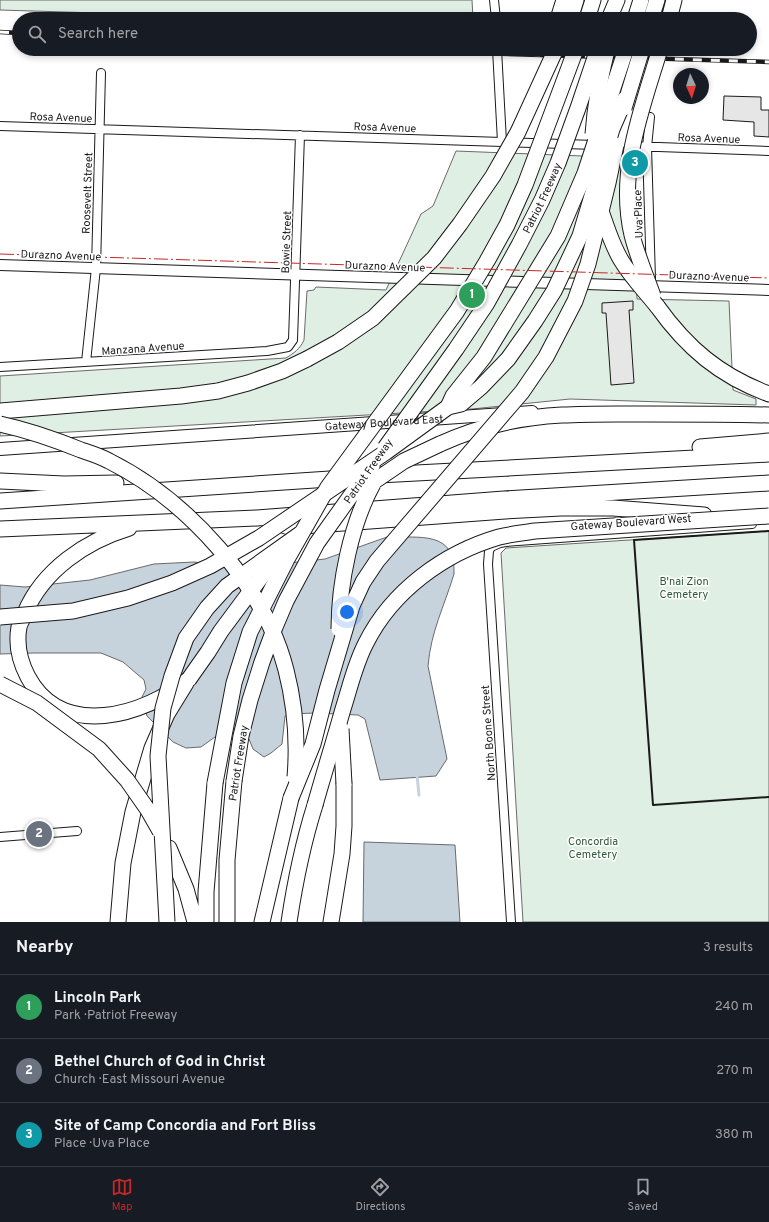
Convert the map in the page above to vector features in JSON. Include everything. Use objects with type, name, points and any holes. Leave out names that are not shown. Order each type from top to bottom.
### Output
[{"type":"highway","points":[[589,12],[593,0]]},
{"type":"highway","points":[[637,12],[641,0]]},
{"type":"highway","points":[[653,12],[657,0]]},
{"type":"highway","points":[[671,12],[674,0]]},
{"type":"highway","points":[[612,12],[617,1]]},
{"type":"highway","points":[[615,12],[617,1]]},
{"type":"highway","points":[[532,102],[537,79],[545,56]]},
{"type":"highway","points":[[0,411],[181,396],[218,391],[248,383],[282,371],[338,342],[373,318],[434,258],[460,224],[493,176],[518,132],[553,56]]},
{"type":"highway","points":[[543,137],[546,105],[561,56]]},
{"type":"highway","name":"Patriot Freeway","points":[[206,922],[206,892],[215,783],[234,683],[250,632],[328,487],[456,311],[484,268],[507,225],[525,185],[573,56]]},
{"type":"highway","name":"Patriot Freeway","points":[[227,922],[227,860],[234,781],[241,736],[262,662],[286,601],[317,543],[456,349],[487,303],[542,200],[578,108],[596,56]]},
{"type":"highway","points":[[605,56],[599,81],[592,135],[594,170],[598,203],[608,232],[621,260],[682,337],[710,364],[743,384],[769,394]]},
{"type":"highway","points":[[448,407],[453,396],[484,357],[558,236],[585,173],[624,56]]},
{"type":"highway","points":[[291,798],[313,744],[346,622],[363,582],[378,561],[522,392],[546,357],[575,301],[588,264],[626,100],[640,56]]},
{"type":"highway","points":[[657,306],[632,235],[628,203],[628,183],[629,162],[636,131],[658,56]]},
{"type":"highway","points":[[0,617],[73,611],[128,598],[172,583],[210,566],[259,538],[386,452],[448,407],[461,404],[481,387],[508,358],[535,321],[554,291],[580,236],[612,130],[626,100]]},
{"type":"highway","points":[[331,922],[342,854],[344,826],[344,784],[339,686],[339,614],[344,580],[351,543],[363,502],[422,396]]},
{"type":"highway","points":[[167,922],[158,776],[158,756],[163,708],[172,676],[186,638],[207,608],[227,586],[404,461],[455,438],[495,425],[533,418],[566,415],[769,415]]},
{"type":"highway","points":[[0,424],[48,436],[108,461],[143,481],[199,526],[246,583],[266,619],[288,676],[297,733],[296,759],[291,798],[262,922]]},
{"type":"highway","points":[[557,465],[622,453],[769,441]]},
{"type":"highway","points":[[0,501],[468,470],[769,454]]},
{"type":"highway","points":[[0,481],[99,484],[418,464],[468,470]]},
{"type":"highway","points":[[0,529],[477,507],[769,483]]},
{"type":"highway","points":[[118,922],[124,855],[133,812],[152,748],[167,714],[221,631],[328,487]]},
{"type":"highway","points":[[504,505],[567,508],[613,508],[769,522]]},
{"type":"highway","points":[[289,922],[298,868],[307,832],[355,667],[376,625],[388,609],[415,582],[433,569],[476,545],[501,537],[535,531],[769,516]]},
{"type":"highway","points":[[146,522],[114,532],[98,540],[71,557],[50,575],[31,599],[19,627],[18,643],[23,668],[31,684],[51,703],[67,712],[83,716],[116,714],[140,708],[178,688],[189,679]]},
{"type":"highway","points":[[0,534],[26,527]]},
{"type":"highway","points":[[0,684],[37,703],[99,749],[127,780],[148,810],[169,848],[186,889],[195,922]]},
{"type":"main road","name":"Gateway Boulevard East","points":[[0,450],[571,409],[769,409]]},
{"type":"street","points":[[494,0],[495,12]]},
{"type":"street","points":[[498,56],[502,142]]},
{"type":"street","name":"Roosevelt Street","points":[[86,362],[96,268],[101,73]]},
{"type":"street","name":"Uva Place","points":[[650,116],[647,147],[652,286]]},
{"type":"street","name":"Rosa Avenue","points":[[0,126],[769,152]]},
{"type":"street","name":"Bowie Street","points":[[288,347],[293,340],[300,136]]},
{"type":"street","name":"Durazno Avenue","points":[[0,265],[769,290]]},
{"type":"street","name":"Manzana Avenue","points":[[0,368],[266,351],[288,347]]},
{"type":"street","name":"Gateway Boulevard West","points":[[495,545],[506,542],[769,522]]},
{"type":"street","name":"North Boone Street","points":[[495,545],[491,547],[489,551],[488,564],[511,922]]},
{"type":"street","points":[[0,837],[77,831]]},
{"type":"green space","points":[[0,0],[472,0],[473,12],[65,12],[0,10]]},
{"type":"green space","points":[[456,151],[633,158],[632,197],[637,299],[729,301],[733,390],[756,399],[756,405],[570,399],[472,409],[0,436],[0,376],[286,358],[301,346],[304,340],[307,291],[314,290],[316,287],[386,290],[421,214],[433,206]]},
{"type":"green space","name":"Concordia Cemetery","points":[[769,531],[769,922],[523,922],[501,553],[506,548]]},
{"type":"shaded area","points":[[387,537],[433,539],[442,543],[449,550],[453,560],[454,574],[435,630],[428,666],[447,759],[436,776],[380,780],[365,719],[358,715],[315,713],[291,714],[285,716],[282,744],[264,757],[253,749],[249,739],[232,732],[215,737],[201,747],[186,748],[173,742],[147,716],[142,697],[146,689],[144,680],[123,662],[101,653],[0,654],[0,585],[25,587],[90,580],[154,564],[194,562],[244,568],[325,559]]},
{"type":"shaded area","points":[[364,842],[455,845],[460,922],[363,922]]},
{"type":"building","points":[[724,96],[761,97],[761,110],[769,110],[769,137],[754,136],[754,122],[723,120]]},
{"type":"building","points":[[633,301],[633,310],[629,310],[634,383],[611,385],[606,313],[602,313],[602,303]]},
{"type":"waterway","points":[[417,775],[419,795]]},
{"type":"railway","points":[[0,32],[12,33]]},
{"type":"railway","points":[[576,56],[769,62]]},
{"type":"wall","points":[[769,531],[634,540],[653,805],[769,797]]},
{"type":"power","points":[[0,254],[769,278]]},
{"type":"place","name":"Site of Camp Concordia and Fort Bliss","points":[[635,163]]},
{"type":"place","name":"Lincoln Park","points":[[472,295]]},
{"type":"place","name":"Bethel Church of God in Christ","points":[[39,834]]},
{"type":"park label","name":"B'nai Zion Cemetery","points":[[684,587]]}]
